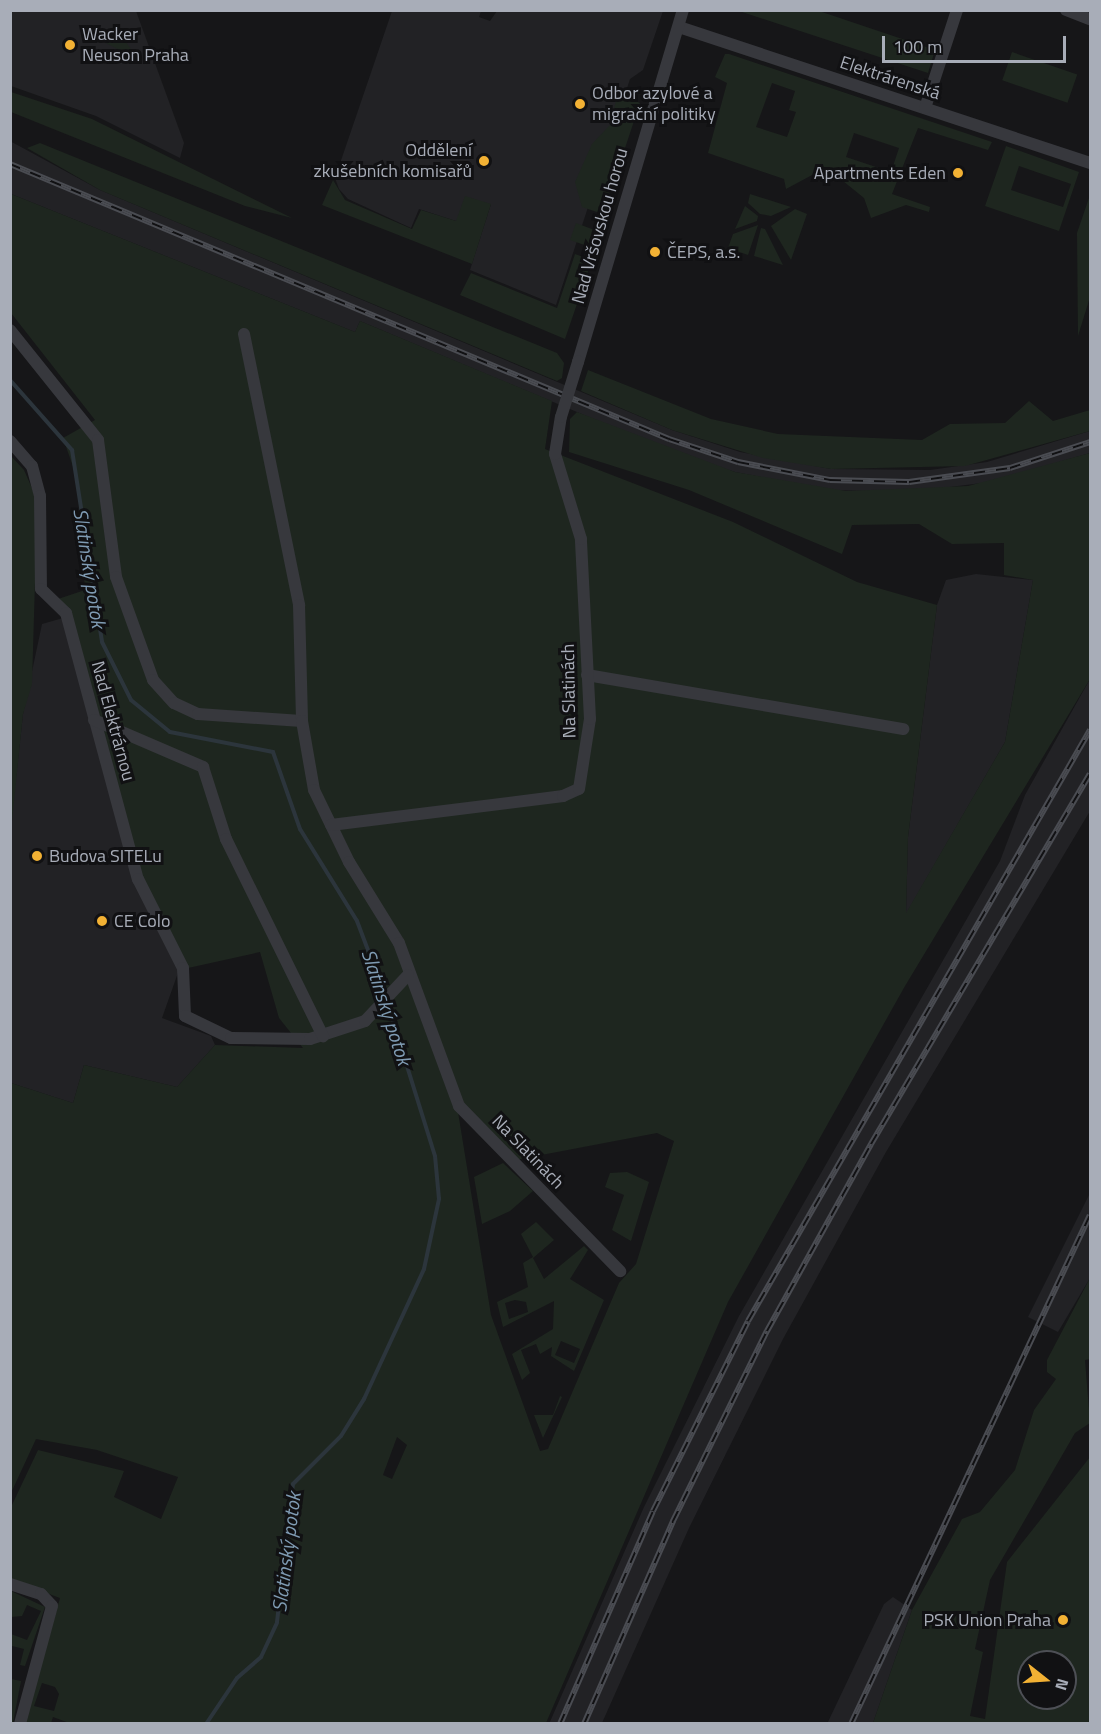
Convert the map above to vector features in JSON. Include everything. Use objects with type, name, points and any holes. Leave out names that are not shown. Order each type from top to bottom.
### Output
[{"type":"street","name":"Nad Vršovskou horou","points":[[561,417],[683,10]]},
{"type":"street","points":[[925,108],[957,10]]},
{"type":"street","points":[[1066,10],[1090,19]]},
{"type":"street","name":"Elektrárenská","points":[[679,27],[1090,163]]},
{"type":"street","points":[[10,330],[98,440],[116,577],[153,680],[174,703],[198,714],[303,721]]},
{"type":"street","name":"Na Slatinách","points":[[244,334],[297,595],[303,721],[309,772],[331,825],[388,922],[459,1106],[620,1271]]},
{"type":"street","name":"Na Slatinách","points":[[331,825],[563,796],[579,789],[588,750],[581,539],[555,453],[561,417]]},
{"type":"street","name":"Nad Elektrárnou","points":[[10,441],[32,466],[40,496],[41,589],[66,613],[138,879],[183,968],[185,1016],[231,1038],[268,1042],[323,1036]]},
{"type":"street","points":[[587,675],[903,729]]},
{"type":"street","points":[[94,720],[203,768],[226,839],[323,1036],[352,1028],[382,1006],[408,975]]},
{"type":"street","points":[[10,1584],[41,1594],[52,1606],[20,1724]]},
{"type":"shaded area","points":[[10,11],[136,11],[184,143],[180,158],[96,116],[11,86]]},
{"type":"shaded area","points":[[392,11],[481,11],[479,17],[490,21],[497,11],[663,11],[643,70],[630,79],[556,305],[470,270],[491,204],[456,221],[419,209],[411,228],[348,199],[339,189],[335,178]]},
{"type":"shaded area","points":[[739,11],[819,11],[935,50],[928,73]]},
{"type":"shaded area","points":[[110,32],[122,37],[139,60],[100,40]]},
{"type":"shaded area","points":[[1012,52],[1077,74],[1067,103],[1002,80]]},
{"type":"shaded area","points":[[725,54],[729,54],[992,142],[988,150],[918,128],[892,194],[930,207],[929,212],[906,205],[871,218],[864,198],[838,177],[814,174],[786,189],[784,179],[708,153],[727,83],[715,77]],"holes":[[[772,83],[795,91],[789,110],[796,112],[787,137],[756,127]],[[854,133],[899,148],[891,172],[846,157]]]},
{"type":"shaded area","points":[[11,92],[92,119],[292,218],[245,206],[11,112]]},
{"type":"shaded area","points":[[618,93],[640,103],[603,214],[582,207],[575,182],[592,144],[610,125]]},
{"type":"shaded area","points":[[10,141],[100,190],[672,430],[740,452],[831,469],[930,470],[987,462],[1090,431],[1090,453],[990,482],[910,492],[829,490],[735,472],[665,449],[360,321],[355,332],[11,194]]},
{"type":"shaded area","points":[[40,143],[557,353],[564,363],[562,378],[557,381],[100,190],[27,148]]},
{"type":"shaded area","points":[[1006,146],[1079,172],[1059,231],[985,206]],"holes":[[[1019,166],[1071,184],[1063,207],[1011,190]]]},
{"type":"shaded area","points":[[333,180],[345,200],[412,229],[421,210],[456,221],[465,196],[491,204],[472,264],[322,205]]},
{"type":"shaded area","points":[[11,194],[355,332],[360,321],[552,401],[545,449],[733,522],[857,582],[937,605],[908,837],[906,913],[1005,742],[1033,580],[1004,575],[1004,543],[952,544],[919,524],[852,525],[842,554],[689,490],[569,452],[570,419],[577,412],[735,472],[846,491],[968,486],[1090,453],[1090,679],[905,986],[728,1302],[546,1723],[72,1724],[53,1717],[51,1723],[25,1723],[60,1598],[11,1580],[11,1507],[38,1450],[124,1471],[114,1497],[161,1519],[178,1477],[97,1450],[36,1439],[11,1493],[11,1083],[73,1103],[84,1065],[177,1087],[215,1045],[303,1048],[279,1018],[260,952],[179,970],[133,879],[58,599],[85,590],[77,478],[63,438],[95,420],[11,313]],"holes":[[[458,1112],[515,1160],[657,1133],[674,1141],[636,1264],[619,1283],[548,1449],[540,1451],[491,1315]],[[397,1437],[407,1445],[392,1479],[383,1475]],[[42,1683],[55,1687],[59,1694],[54,1711],[34,1706]]]},
{"type":"shaded area","points":[[750,194],[791,207],[771,216],[760,214],[748,203]]},
{"type":"shaded area","points":[[1090,195],[1090,297],[1078,336],[1077,233]]},
{"type":"shaded area","points":[[745,206],[758,216],[757,221],[735,229]]},
{"type":"shaded area","points":[[795,209],[807,214],[791,260],[771,226]]},
{"type":"shaded area","points":[[576,223],[597,231],[596,249],[570,240]]},
{"type":"shaded area","points":[[758,225],[748,255],[728,248],[733,234]]},
{"type":"shaded area","points":[[761,228],[765,229],[783,265],[754,256]]},
{"type":"shaded area","points":[[575,254],[592,260],[565,339],[460,295],[471,273],[557,308]]},
{"type":"shaded area","points":[[588,370],[711,419],[778,434],[922,440],[950,424],[1005,423],[1029,401],[1053,421],[1090,410],[1090,431],[965,466],[831,469],[763,458],[672,430],[581,391]]},
{"type":"shaded area","points":[[11,456],[24,470],[35,495],[36,548],[32,684],[23,714],[11,831]]},
{"type":"shaded area","points":[[976,574],[1033,580],[1005,742],[906,914],[908,837],[937,605],[946,580]]},
{"type":"shaded area","points":[[63,618],[179,970],[162,1018],[211,1036],[215,1045],[177,1087],[84,1065],[73,1103],[11,1083],[10,831],[23,714],[42,624]]},
{"type":"shaded area","points":[[1090,679],[1090,811],[886,1152],[783,1339],[689,1528],[602,1723],[549,1724],[644,1507],[739,1316],[1000,861],[1025,795]]},
{"type":"shaded area","points":[[503,1163],[533,1191],[510,1211],[482,1224],[474,1177]]},
{"type":"shaded area","points":[[627,1172],[649,1182],[631,1241],[612,1230],[624,1195],[605,1187],[610,1173]]},
{"type":"shaded area","points":[[1090,1193],[1090,1278],[1058,1332],[1028,1317]]},
{"type":"shaded area","points":[[536,1222],[554,1240],[533,1258],[544,1279],[584,1246],[588,1250],[570,1279],[604,1300],[574,1371],[551,1356],[552,1347],[540,1354],[536,1344],[521,1350],[530,1373],[522,1380],[512,1354],[553,1329],[554,1301],[503,1327],[497,1302],[528,1287],[523,1263],[533,1257],[521,1234]],"holes":[[[515,1300],[526,1302],[528,1312],[509,1319],[505,1303]],[[561,1341],[580,1349],[574,1363],[555,1355]]]},
{"type":"shaded area","points":[[1090,1278],[1090,1359],[1085,1360],[1090,1423],[1075,1433],[990,1580],[975,1649],[983,1652],[970,1716],[985,1719],[1007,1562],[1090,1457],[1090,1723],[873,1723],[912,1610],[962,1519],[980,1512],[1015,1470],[1034,1410],[1056,1379],[1047,1372],[1047,1360]]},
{"type":"shaded area","points":[[560,1396],[562,1397],[543,1438],[534,1415],[553,1415]]},
{"type":"shaded area","points":[[11,1591],[45,1607],[25,1666],[20,1665],[24,1649],[12,1646],[11,1652],[11,1634],[27,1640],[41,1611],[27,1605],[22,1616],[11,1617]]},
{"type":"shaded area","points":[[893,1597],[912,1610],[873,1723],[827,1724],[884,1604]]},
{"type":"shaded area","points":[[11,1679],[21,1681],[13,1723],[11,1723]]},
{"type":"waterway","name":"Slatinský potok","points":[[10,380],[72,450],[102,642],[131,700],[170,732],[273,752],[300,829],[357,921],[385,995]]},
{"type":"waterway","name":"Slatinský potok","points":[[206,1724],[237,1678],[261,1657],[277,1622],[293,1484],[341,1436],[364,1399],[424,1269],[439,1199],[435,1156],[387,1002]]},
{"type":"railway","points":[[10,164],[669,439],[738,462],[830,480],[909,482],[1010,468],[1090,442]]},
{"type":"railway","points":[[560,1724],[653,1511],[748,1321],[1090,730]]},
{"type":"railway","points":[[584,1724],[673,1521],[767,1331],[871,1144],[1090,774]]},
{"type":"railway","points":[[851,1724],[1090,1215]]},
{"type":"place","name":"Wacker Neuson Praha","points":[[70,45]]},
{"type":"place","name":"Odbor azylové a migrační politiky","points":[[580,104]]},
{"type":"place","name":"Oddělení zkušebních komisařů","points":[[484,161]]},
{"type":"place","name":"Apartments Eden","points":[[958,173]]},
{"type":"place","name":"ČEPS, a.s.","points":[[655,252]]},
{"type":"place","name":"Budova SITELu","points":[[37,856]]},
{"type":"place","name":"CE Colo","points":[[102,921]]},
{"type":"place","name":"PSK Union Praha","points":[[1063,1620]]}]
